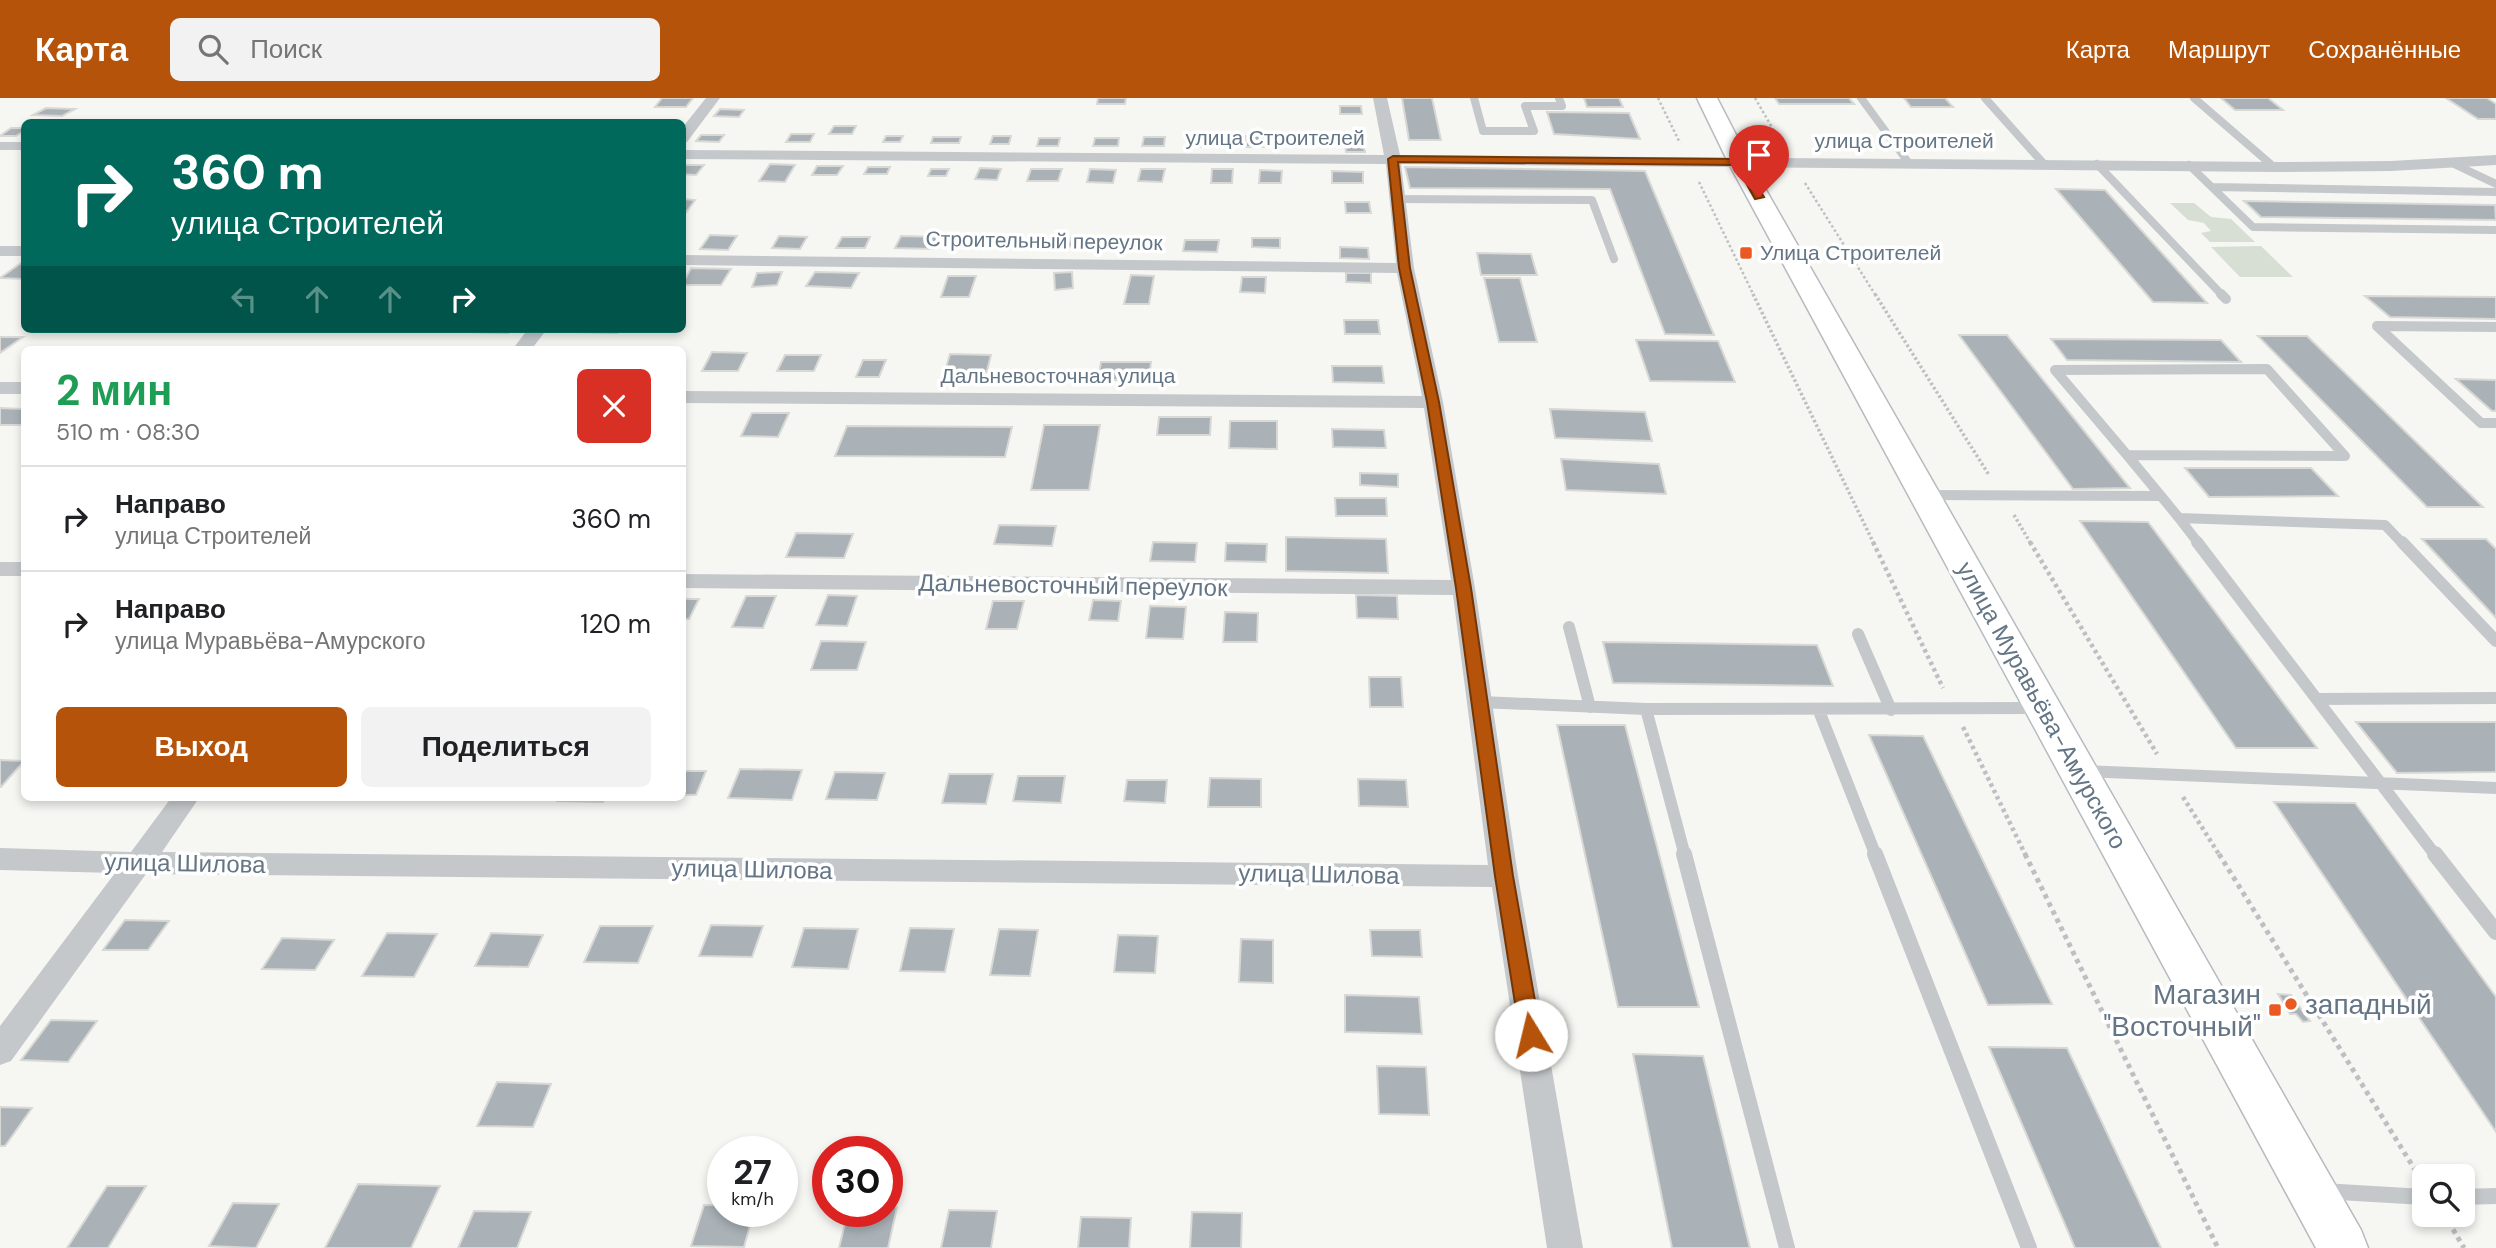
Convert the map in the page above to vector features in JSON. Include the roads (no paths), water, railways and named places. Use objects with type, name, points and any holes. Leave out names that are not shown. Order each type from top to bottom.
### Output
[{"type":"street","points":[[686,134],[713,98]]},
{"type":"street","points":[[1380,98],[1393,159],[1405,268],[1433,402],[1464,588],[1504,876],[1565,1248]]},
{"type":"street","name":"улица Муравьёва-Амурского","points":[[1707,98],[1739,162],[2343,1248]]},
{"type":"street","points":[[0,146],[21,146]]},
{"type":"street","name":"улица Строителей","points":[[686,154],[2043,163],[2274,167],[2454,164],[2496,160]]},
{"type":"street","points":[[0,251],[21,251]]},
{"type":"street","name":"Строительный переулок","points":[[686,260],[1405,268]]},
{"type":"street","points":[[0,388],[21,388]]},
{"type":"street","name":"Дальневосточная улица","points":[[686,397],[1433,402]]},
{"type":"street","points":[[0,569],[21,569]]},
{"type":"street","name":"Дальневосточный переулок","points":[[686,581],[1464,588]]},
{"type":"street","points":[[0,1051],[185,801]]},
{"type":"street","name":"улица Шилова","points":[[0,859],[138,863],[1504,876]]},
{"type":"lane","points":[[1474,98],[1483,131],[1534,131],[1525,106],[1562,106],[1559,98]]},
{"type":"lane","points":[[1861,98],[1908,162]]},
{"type":"lane","points":[[1984,98],[2043,163]]},
{"type":"lane","points":[[2194,98],[2274,167]]},
{"type":"lane","points":[[2097,164],[2226,299]]},
{"type":"lane","points":[[2454,164],[2496,184]]},
{"type":"lane","points":[[2189,165],[2253,227],[2496,230]]},
{"type":"lane","points":[[2212,187],[2496,192]]},
{"type":"lane","points":[[1397,199],[1592,200],[1614,259]]},
{"type":"lane","points":[[2496,327],[2377,326],[2481,423],[2496,423]]},
{"type":"lane","points":[[2126,454],[2345,456],[2267,369],[2055,370],[2179,518],[2378,782],[2496,932]]},
{"type":"lane","points":[[1924,495],[2161,496]]},
{"type":"lane","points":[[2179,518],[2385,525],[2496,641]]},
{"type":"lane","points":[[1569,627],[1590,707]]},
{"type":"lane","points":[[1858,634],[1891,710]]},
{"type":"lane","points":[[2318,699],[2496,698]]},
{"type":"lane","points":[[1480,702],[1646,709],[1819,711],[2044,708]]},
{"type":"lane","points":[[1646,709],[1787,1248]]},
{"type":"lane","points":[[1819,711],[2029,1248]]},
{"type":"lane","points":[[2079,770],[2171,777],[2496,788]]},
{"type":"lane","points":[[2311,1191],[2412,1196]]},
{"type":"lane","points":[[2475,1197],[2496,1196]]},
{"type":"place","name":"Улица Строителей","points":[[1746,253]]},
{"type":"place","name":"западный","points":[[2291,1004]]},
{"type":"place","name":"Магазин \"Восточный\"","points":[[2275,1010]]}]
